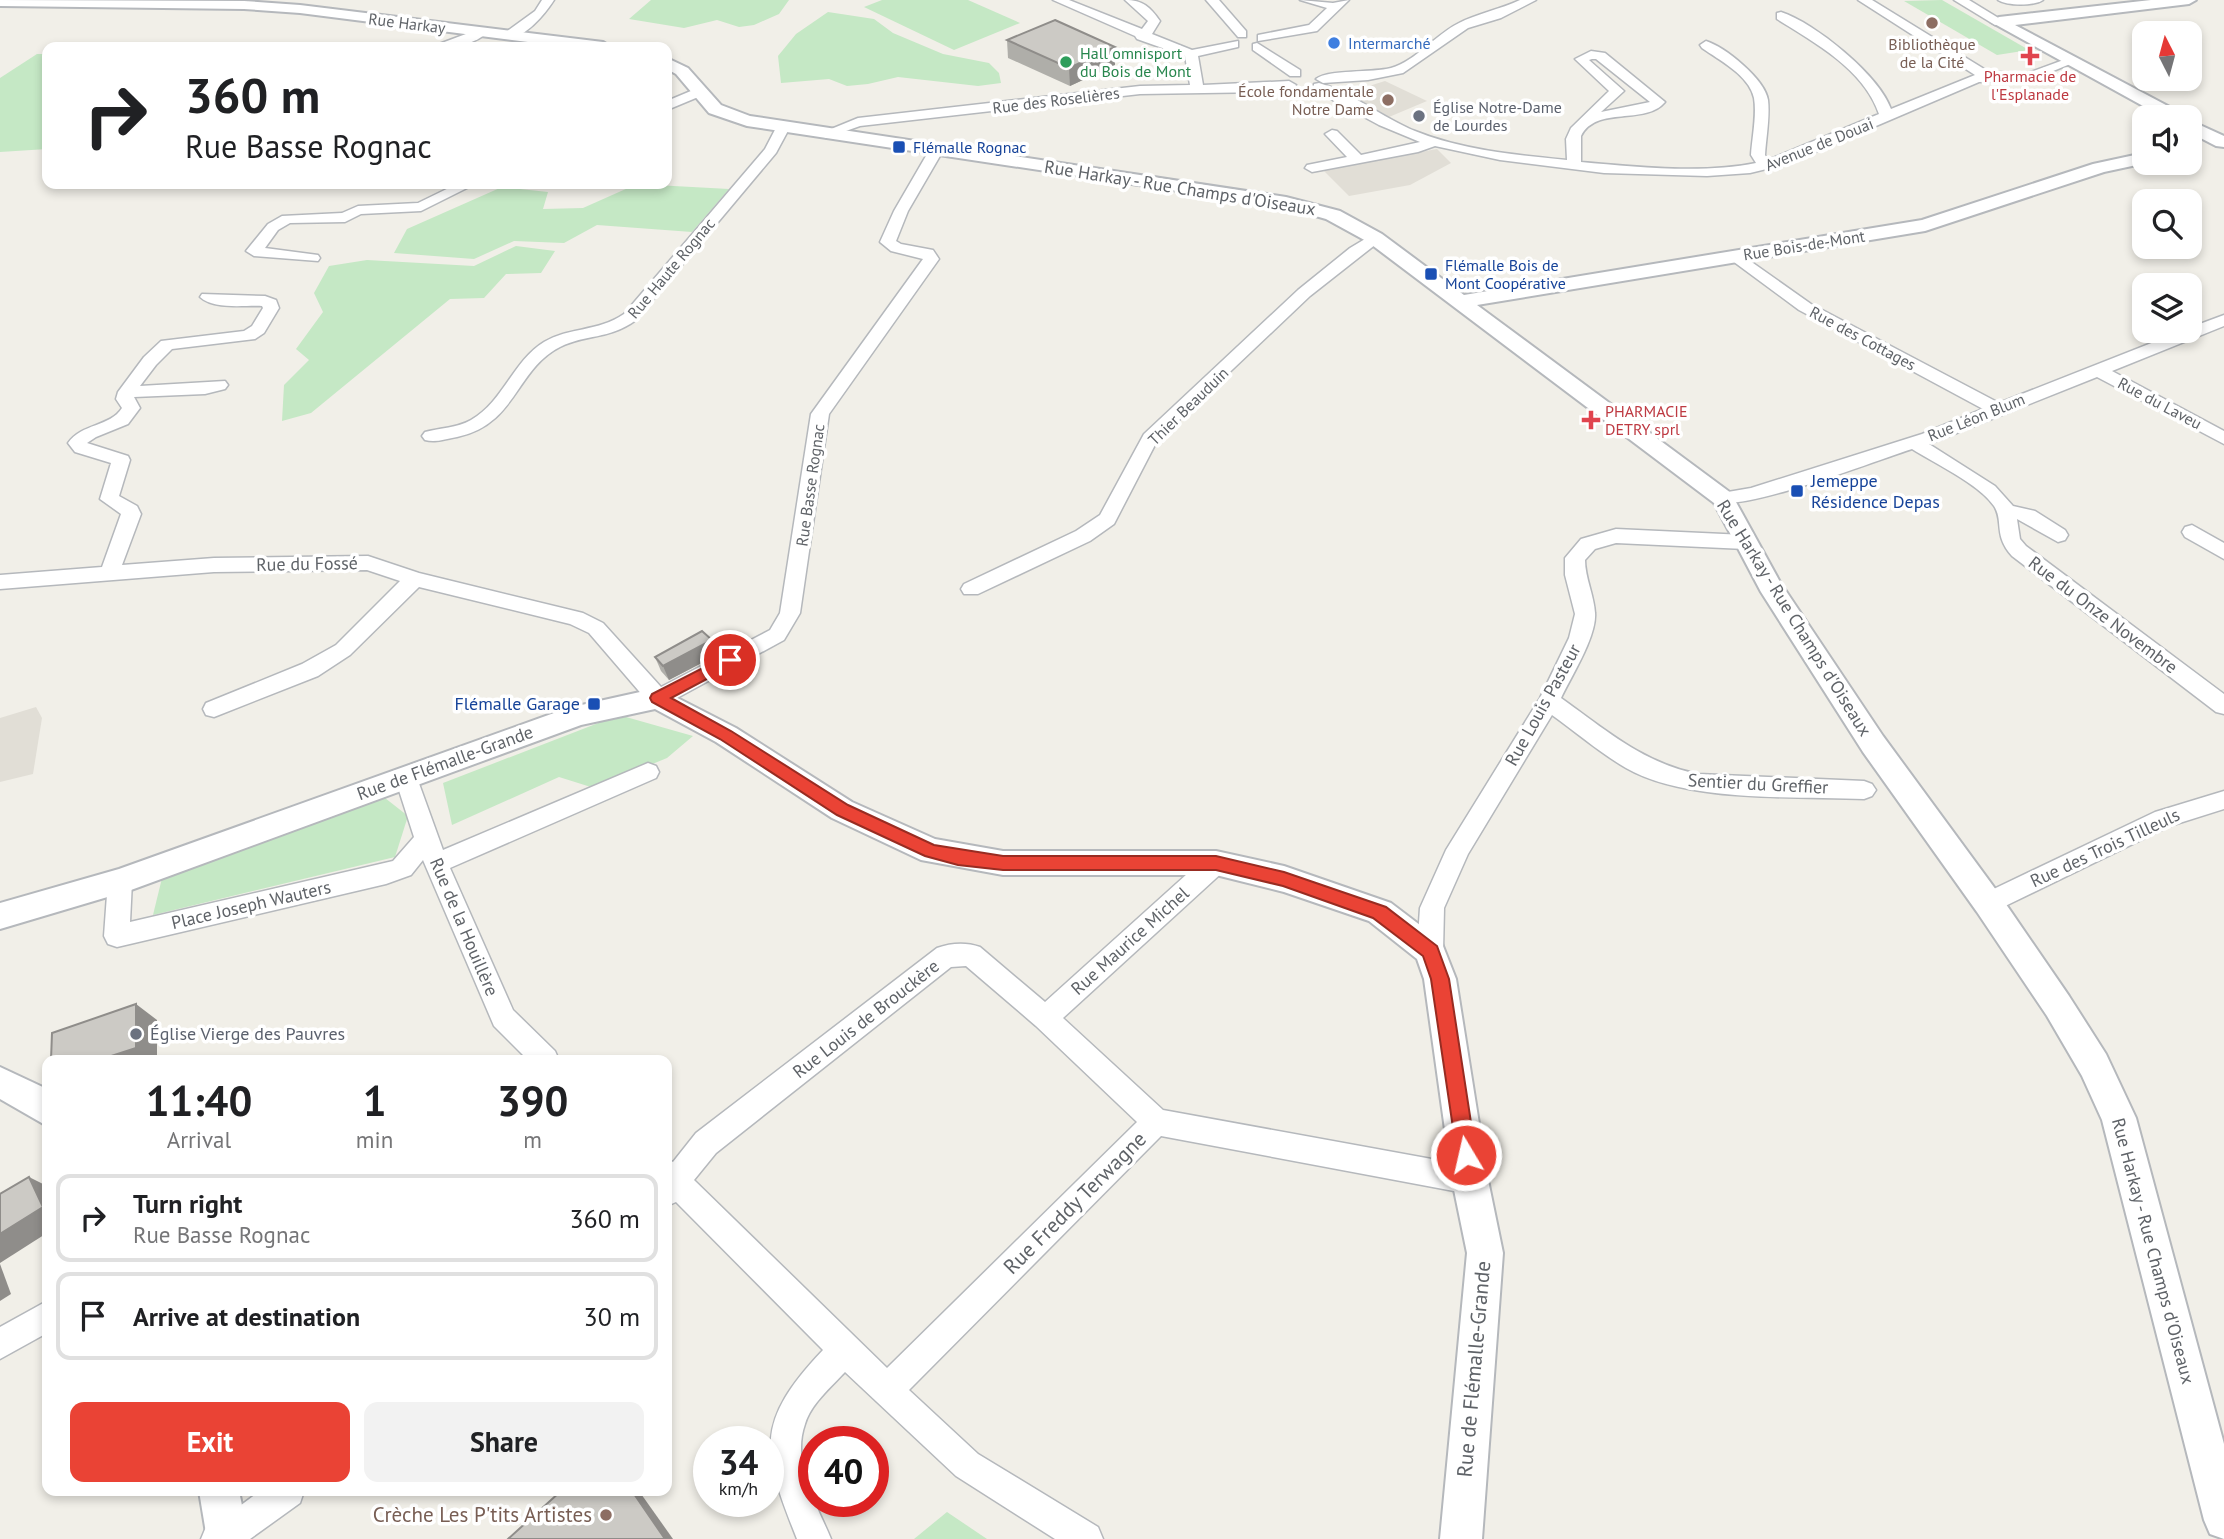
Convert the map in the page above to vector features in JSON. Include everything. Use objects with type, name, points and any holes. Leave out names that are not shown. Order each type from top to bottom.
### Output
[{"type":"street","points":[[510,35],[540,13],[548,0]]},
{"type":"street","points":[[1059,0],[1141,36],[1191,54],[1238,39]]},
{"type":"street","points":[[1131,0],[1146,9],[1154,21],[1150,29],[1141,36]]},
{"type":"street","points":[[1212,0],[1242,47],[1310,30],[1340,4]]},
{"type":"street","points":[[1306,0],[1340,4]]},
{"type":"street","name":"Rue des Roselières","points":[[826,134],[858,122],[1140,90],[1305,84],[1368,76],[1398,70],[1464,25],[1497,15],[1530,0]]},
{"type":"street","points":[[1864,0],[1986,76]]},
{"type":"street","points":[[1960,0],[2152,105]]},
{"type":"street","points":[[2004,0],[2037,0]]},
{"type":"street","points":[[1998,22],[2189,0]]},
{"type":"street","name":"Rue Harkay","points":[[0,2],[230,5],[300,9],[564,42]]},
{"type":"street","points":[[1782,16],[1845,59],[1880,99],[1887,117]]},
{"type":"street","points":[[458,42],[482,32]]},
{"type":"street","name":"Avenue de Douai","points":[[1259,42],[1305,84],[1434,142],[1574,164],[1697,171],[1765,166],[1986,76],[2029,77],[2069,62]]},
{"type":"street","points":[[1706,45],[1745,75],[1756,88],[1761,99],[1758,155],[1765,166]]},
{"type":"street","points":[[1191,54],[1197,89]]},
{"type":"street","points":[[1574,164],[1574,134],[1581,125],[1591,118],[1650,108],[1658,102],[1603,58],[1587,56],[1581,59],[1582,61],[1617,92],[1592,113],[1591,118]]},
{"type":"street","name":"Rue Harkay - Rue Champs d'Oiseaux","points":[[672,65],[709,104],[722,113],[747,121],[1298,204],[1342,219],[1375,238],[1723,498],[1770,586],[1873,744],[1988,902],[2094,1065],[2119,1118],[2224,1520]]},
{"type":"street","points":[[672,104],[698,92]]},
{"type":"street","points":[[1880,99],[1913,105]]},
{"type":"street","name":"Rue Haute Rognac","points":[[431,436],[464,430],[485,420],[517,378],[547,346],[564,339],[601,333],[631,317],[771,150],[783,127]]},
{"type":"street","points":[[2202,132],[2223,142]]},
{"type":"street","points":[[1332,134],[1357,159]]},
{"type":"street","name":"Avenue de Douai","points":[[1312,168],[1418,148],[1434,142]]},
{"type":"street","points":[[2202,147],[2223,142]]},
{"type":"street","points":[[1758,144],[1794,156]]},
{"type":"street","name":"Rue Basse Rognac","points":[[658,698],[778,635],[790,613],[820,414],[932,259],[928,253],[896,248],[888,242],[901,211],[937,149]]},
{"type":"street","name":"Rue Bois-de-Mont","points":[[1458,302],[1926,225],[2099,168],[2132,161]]},
{"type":"street","points":[[312,258],[254,251],[273,227],[287,219],[345,217],[358,210],[421,207],[458,189]]},
{"type":"street","name":"Thier Beauduin","points":[[971,589],[1083,536],[1107,519],[1150,438],[1304,293],[1375,238]]},
{"type":"street","name":"Rue des Cottages","points":[[1737,256],[1776,288],[1812,311],[1996,409]]},
{"type":"street","points":[[109,572],[119,552],[131,514],[130,510],[109,499],[121,460],[81,448],[77,443],[86,433],[117,423],[127,416],[131,411],[125,399],[127,392],[162,348],[181,342],[249,335],[258,329],[271,308],[270,303],[265,301],[218,300],[208,297]]},
{"type":"street","name":"Rue Léon Blum","points":[[1723,498],[1753,494],[1913,442],[2224,320]]},
{"type":"street","name":"Rue du Laveu","points":[[2096,369],[2224,438]]},
{"type":"street","points":[[127,392],[205,389],[219,385]]},
{"type":"street","name":"Rue du Onze Novembre","points":[[1913,442],[1997,497],[2005,510],[2008,537],[2019,551],[2224,706]]},
{"type":"street","name":"Rue du Onze Novembre","points":[[2005,510],[2028,516],[2058,535]]},
{"type":"street","points":[[2192,531],[2224,552]]},
{"type":"street","name":"Rue Louis Pasteur","points":[[1458,850],[1549,701],[1584,623],[1574,565],[1581,548],[1596,540],[1622,536],[1745,542]]},
{"type":"street","name":"Rue du Fossé","points":[[0,582],[109,572],[336,562],[368,563],[415,579],[576,618],[596,628],[658,698]]},
{"type":"street","points":[[214,709],[310,670],[343,650],[415,579]]},
{"type":"street","points":[[658,698],[726,735],[842,810],[931,851],[958,858],[1003,863],[1216,863],[1284,879],[1380,912],[1430,951]]},
{"type":"street","name":"Rue de Flémalle-Grande","points":[[0,916],[120,881],[578,715],[658,698]]},
{"type":"street","name":"Sentier du Greffier","points":[[1549,701],[1634,762],[1668,777],[1698,783],[1864,790]]},
{"type":"street","points":[[437,863],[648,772]]},
{"type":"street","name":"Rue de la Houillère","points":[[406,778],[426,839],[503,1018],[541,1055]]},
{"type":"street","name":"Rue des Trois Tilleuls","points":[[1988,902],[2163,819],[2224,800]]},
{"type":"street","name":"Place Joseph Wauters","points":[[120,881],[117,936],[386,874],[401,868],[426,839]]},
{"type":"street","name":"Rue de Flémalle-Grande","points":[[1458,850],[1432,908],[1430,951],[1440,979],[1470,1180],[1485,1254],[1461,1539]]},
{"type":"street","name":"Rue Maurice Michel","points":[[1045,1018],[1216,863]]},
{"type":"street","name":"Rue Louis de Brouckère","points":[[672,1180],[706,1143],[946,956],[971,955],[1045,1018],[1156,1122]]},
{"type":"street","points":[[0,1083],[30,1096],[42,1106]]},
{"type":"street","name":"Rue Freddy Terwagne","points":[[887,1390],[1156,1122],[1470,1180]]},
{"type":"street","points":[[672,1184],[967,1465],[1086,1539]]},
{"type":"street","points":[[0,1344],[42,1319]]},
{"type":"street","points":[[814,1539],[789,1476],[783,1451],[795,1408],[845,1350]]},
{"type":"street","points":[[220,1496],[225,1538],[281,1496]]},
{"type":"shaded area","name":"École fondamentale Notre Dame","points":[[1385,81],[1427,101],[1389,117],[1348,98],[1350,92]]},
{"type":"shaded area","points":[[1437,149],[1451,163],[1410,185],[1349,196],[1323,170]]},
{"type":"shaded area","points":[[36,707],[42,718],[33,774],[0,782],[0,718]]},
{"type":"green space","points":[[651,0],[789,0],[779,14],[754,25],[739,27],[717,20],[684,28],[629,19]]},
{"type":"green space","points":[[882,0],[968,0],[1020,23],[954,50],[864,7]]},
{"type":"green space","points":[[1942,0],[2029,50],[1997,55],[1904,1]]},
{"type":"green space","points":[[828,12],[874,19],[893,33],[943,54],[989,63],[999,73],[1001,83],[978,86],[898,77],[847,86],[829,79],[781,83],[778,56],[796,34]]},
{"type":"green space","points":[[37,54],[42,54],[42,149],[0,152],[0,78]]},
{"type":"green space","points":[[672,186],[729,189],[692,232],[597,225],[564,243],[514,241],[474,259],[394,253],[407,229],[497,189],[548,192],[543,209],[583,208],[626,189],[672,189]]},
{"type":"green space","points":[[516,246],[555,251],[541,273],[506,274],[484,298],[450,299],[311,413],[282,421],[284,385],[309,360],[296,349],[323,312],[314,293],[329,266],[367,260],[474,266]]},
{"type":"green space","points":[[619,715],[693,736],[667,758],[594,788],[559,777],[452,825],[443,783]]},
{"type":"green space","points":[[385,798],[408,816],[395,857],[153,915],[162,878]]},
{"type":"green space","points":[[947,1512],[987,1539],[914,1539]]},
{"type":"building","points":[[1055,20],[1115,47],[1069,68],[1007,40]]},
{"type":"building","points":[[702,631],[712,640],[663,666],[655,657]]},
{"type":"building","points":[[136,1004],[136,1048],[114,1055],[51,1055],[52,1033]]},
{"type":"building","points":[[29,1177],[42,1208],[0,1234],[0,1194]]},
{"type":"building","name":"Crèche Les P'tits Artistes","points":[[555,1496],[635,1496],[665,1539],[508,1539]]},
{"type":"place","name":"Bibliothèque de la Cité","points":[[1932,23]]},
{"type":"place","name":"Intermarché","points":[[1334,43]]},
{"type":"place","name":"Pharmacie de l'Esplanade","points":[[2030,56]]},
{"type":"place","name":"Hall omnisport du Bois de Mont","points":[[1066,62]]},
{"type":"place","name":"École fondamentale Notre Dame","points":[[1388,100]]},
{"type":"place","name":"Église Notre-Dame de Lourdes","points":[[1419,116]]},
{"type":"place","name":"Flémalle Rognac","points":[[899,147]]},
{"type":"place","name":"Flémalle Bois de Mont Coopérative","points":[[1431,274]]},
{"type":"place","name":"PHARMACIE DETRY sprl","points":[[1591,420]]},
{"type":"place","name":"Jemeppe Résidence Depas","points":[[1797,491]]},
{"type":"place","name":"Flémalle Garage","points":[[594,704]]},
{"type":"place","name":"Église Vierge des Pauvres","points":[[136,1034]]},
{"type":"place","name":"Crèche Les P'tits Artistes","points":[[606,1515]]},
{"type":"route","points":[[730,660],[658,698],[726,735],[842,810],[931,851],[958,858],[1003,863],[1216,863],[1284,879],[1380,912],[1430,951],[1440,979],[1466,1155]]}]
